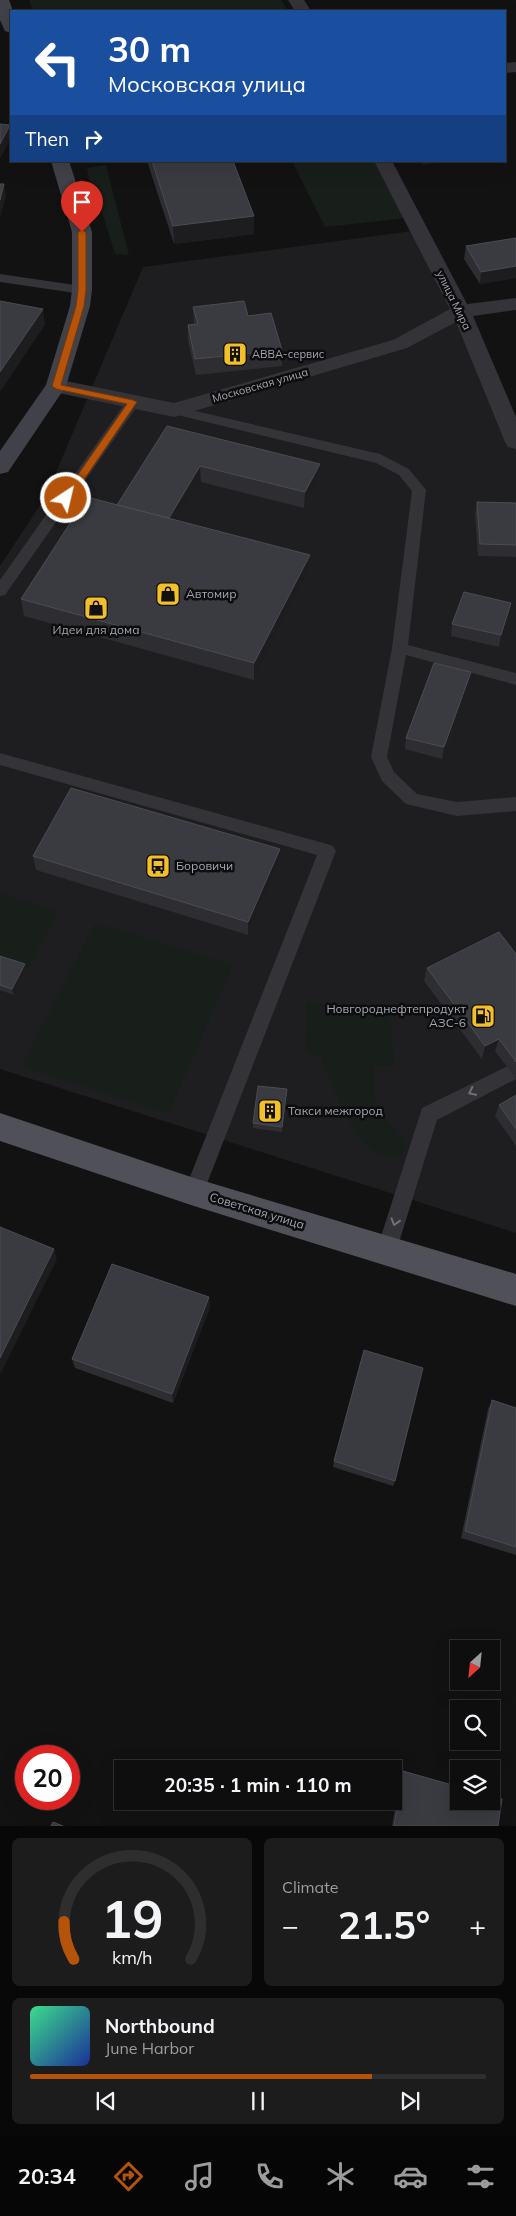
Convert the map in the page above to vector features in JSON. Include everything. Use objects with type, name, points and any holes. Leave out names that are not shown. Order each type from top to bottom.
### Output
[{"type":"main road","points":[[1,0],[10,25]]},
{"type":"main road","points":[[0,467],[56,386],[80,306],[82,290],[82,232],[60,162]]},
{"type":"main road","name":"Советская улица","points":[[0,1127],[194,1192],[516,1290]]},
{"type":"street","name":"улица Мира","points":[[384,162],[461,311],[516,442]]},
{"type":"street","name":"Московская улица","points":[[56,386],[174,410],[400,344],[461,311],[516,304]]},
{"type":"lane","points":[[0,278],[82,290]]},
{"type":"lane","points":[[0,591],[133,402]]},
{"type":"lane","points":[[174,410],[380,459],[404,472],[419,490],[400,648],[379,757],[388,776],[412,800],[457,809],[516,804]]},
{"type":"lane","points":[[400,648],[516,679]]},
{"type":"lane","points":[[0,759],[328,851],[194,1192]]},
{"type":"lane","points":[[386,1252],[429,1114],[516,1070]]},
{"type":"shaded area","points":[[29,0],[281,0],[287,10],[33,10]]},
{"type":"shaded area","points":[[292,162],[382,162],[415,217],[325,227]]},
{"type":"shaded area","points":[[106,165],[129,255],[115,254],[97,196],[90,183],[87,168]]},
{"type":"shaded area","points":[[420,230],[516,418],[516,1233],[0,1069],[0,566],[46,496],[143,267]]},
{"type":"shaded area","points":[[0,893],[58,911],[27,970],[0,962]]},
{"type":"shaded area","points":[[95,923],[233,965],[168,1114],[22,1066]]},
{"type":"shaded area","points":[[307,1002],[390,1012],[394,1066],[374,1066],[375,1109],[396,1129],[408,1149],[396,1158],[383,1155],[367,1146],[351,1124],[321,1058],[306,1053]]},
{"type":"building","points":[[0,124],[10,125],[0,144]]},
{"type":"building","points":[[152,162],[233,162],[254,216],[173,226]]},
{"type":"building","points":[[0,184],[4,184],[0,200]]},
{"type":"building","points":[[516,238],[516,266],[481,272],[466,246]]},
{"type":"building","points":[[0,301],[43,309],[0,372]]},
{"type":"building","name":"АВВА-сервис","points":[[244,301],[248,316],[271,313],[282,350],[195,359],[188,325],[198,324],[193,307]]},
{"type":"building","points":[[167,426],[320,464],[305,492],[200,466],[169,518],[117,505]]},
{"type":"building","name":"Автомир","points":[[87,497],[310,555],[254,663],[21,599]]},
{"type":"building","points":[[477,502],[516,503],[516,545],[480,544]]},
{"type":"building","points":[[464,592],[511,603],[501,635],[452,624]]},
{"type":"building","points":[[434,663],[471,672],[444,747],[406,738]]},
{"type":"building","name":"Боровичи","points":[[71,788],[280,849],[248,922],[33,856]]},
{"type":"building","name":"Новгороднефтепродукт АЗС-6","points":[[499,932],[516,954],[516,1062],[499,1039],[485,1046],[427,968]]},
{"type":"building","points":[[0,956],[25,964],[12,989],[0,985]]},
{"type":"building","name":"Такси межгород","points":[[258,1086],[287,1089],[282,1127],[253,1123]]},
{"type":"building","points":[[516,1095],[516,1129],[499,1105]]},
{"type":"building","points":[[0,1227],[54,1249],[0,1358]]},
{"type":"building","points":[[112,1264],[209,1297],[172,1394],[72,1359]]},
{"type":"building","points":[[364,1350],[423,1368],[395,1481],[334,1461]]},
{"type":"building","points":[[492,1400],[516,1408],[516,1547],[465,1531]]},
{"type":"building","points":[[403,1771],[450,1784],[450,1810],[500,1810],[500,1798],[502,1799],[498,1826],[394,1826],[397,1810],[402,1810]]},
{"type":"building","points":[[53,1822],[63,1826],[51,1826]]},
{"type":"place","name":"АВВА-сервис","points":[[235,354]]},
{"type":"place","name":"Автомир","points":[[168,594]]},
{"type":"place","name":"Идеи для дома","points":[[96,608]]},
{"type":"place","name":"Боровичи","points":[[158,866]]},
{"type":"place","name":"Новгороднефтепродукт АЗС-6","points":[[483,1016]]},
{"type":"place","name":"Такси межгород","points":[[270,1111]]},
{"type":"route","points":[[66,498],[133,402],[56,386],[80,306],[82,290],[82,232]]}]
